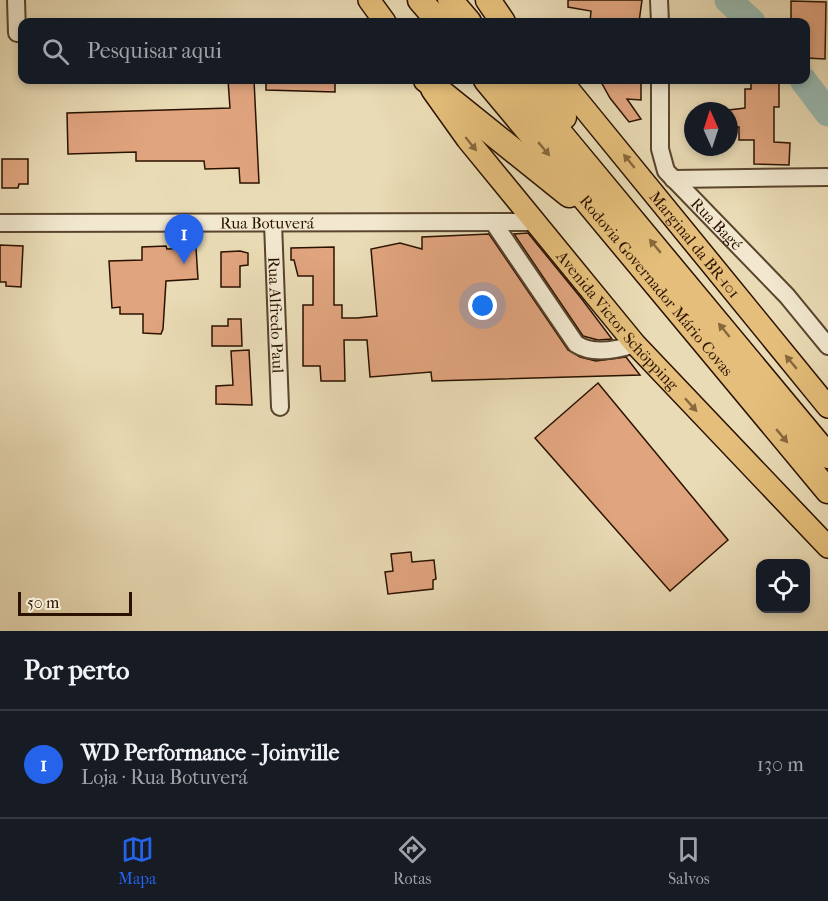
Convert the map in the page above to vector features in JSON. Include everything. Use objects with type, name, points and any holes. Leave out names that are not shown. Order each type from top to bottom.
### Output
[{"type":"highway","points":[[420,0],[435,18]]},
{"type":"highway","points":[[450,0],[466,18]]},
{"type":"highway","points":[[488,0],[500,18]]},
{"type":"highway","points":[[430,84],[610,229]]},
{"type":"highway","name":"Rodovia Governador Mário Covas","points":[[489,84],[828,491]]},
{"type":"highway","name":"Rodovia Governador Mário Covas","points":[[519,84],[828,456]]},
{"type":"highway","points":[[543,84],[622,207]]},
{"type":"main road","points":[[369,0],[382,18]]},
{"type":"main road","points":[[494,0],[510,18]]},
{"type":"main road","name":"Avenida Victor Schöpping","points":[[428,84],[468,139],[636,344],[699,415],[828,547]]},
{"type":"main road","name":"Marginal da BR-101","points":[[564,84],[828,407]]},
{"type":"street","points":[[16,0],[17,33]]},
{"type":"street","points":[[659,0],[660,18]]},
{"type":"street","name":"Rua Bagé","points":[[660,84],[660,149],[666,171],[788,296],[828,346]]},
{"type":"street","points":[[674,179],[828,177]]},
{"type":"street","points":[[493,222],[576,344],[586,350],[620,349],[636,344]]},
{"type":"street","name":"Rua Botuverá","points":[[0,223],[535,222]]},
{"type":"street","name":"Rua Alfredo Paul","points":[[273,223],[280,407]]},
{"type":"building","points":[[568,0],[642,0],[640,18],[590,18],[591,11],[568,7]]},
{"type":"building","points":[[791,1],[826,2],[825,59],[810,58],[810,18],[791,18]]},
{"type":"building","points":[[228,84],[254,84],[259,183],[240,183],[239,168],[205,169],[204,161],[136,161],[136,152],[68,154],[67,113],[230,108]]},
{"type":"building","points":[[266,84],[335,84],[335,92],[266,90]]},
{"type":"building","points":[[602,84],[641,84],[641,100],[627,99],[641,119],[629,122]]},
{"type":"building","points":[[751,84],[779,84],[779,107],[774,107],[774,142],[790,143],[789,165],[754,164],[754,140],[739,140],[738,109],[745,108],[745,89],[751,89]]},
{"type":"building","points":[[2,159],[28,159],[28,184],[19,184],[18,188],[2,188]]},
{"type":"building","points":[[528,233],[612,339],[598,340],[583,336],[514,234]]},
{"type":"building","points":[[489,234],[568,350],[580,357],[596,361],[626,357],[640,375],[432,381],[431,372],[370,377],[367,340],[344,340],[345,381],[321,381],[320,366],[303,366],[303,305],[313,305],[313,276],[298,276],[294,260],[291,260],[291,248],[334,247],[334,305],[342,305],[342,318],[357,318],[377,316],[371,249],[400,243],[422,249],[422,237]]},
{"type":"building","points":[[0,245],[23,246],[21,287],[6,286],[6,282],[0,282]]},
{"type":"building","points":[[166,246],[167,249],[196,248],[198,279],[166,281],[161,334],[143,333],[143,314],[120,314],[120,307],[112,308],[109,261],[142,260],[142,247]]},
{"type":"building","points":[[221,252],[248,253],[248,265],[240,266],[240,287],[221,287]]},
{"type":"building","points":[[228,319],[241,319],[242,346],[212,346],[212,326],[228,326]]},
{"type":"building","points":[[249,350],[252,405],[216,404],[216,386],[233,385],[231,351]]},
{"type":"building","points":[[598,383],[728,540],[670,591],[535,438]]},
{"type":"building","points":[[411,552],[412,562],[434,560],[436,579],[433,580],[433,589],[388,594],[385,572],[393,571],[391,554]]},
{"type":"waterway","points":[[728,0],[748,18]]},
{"type":"waterway","points":[[806,84],[828,113]]},
{"type":"place","name":"WD Performance - Joinville","points":[[184,264]]}]
